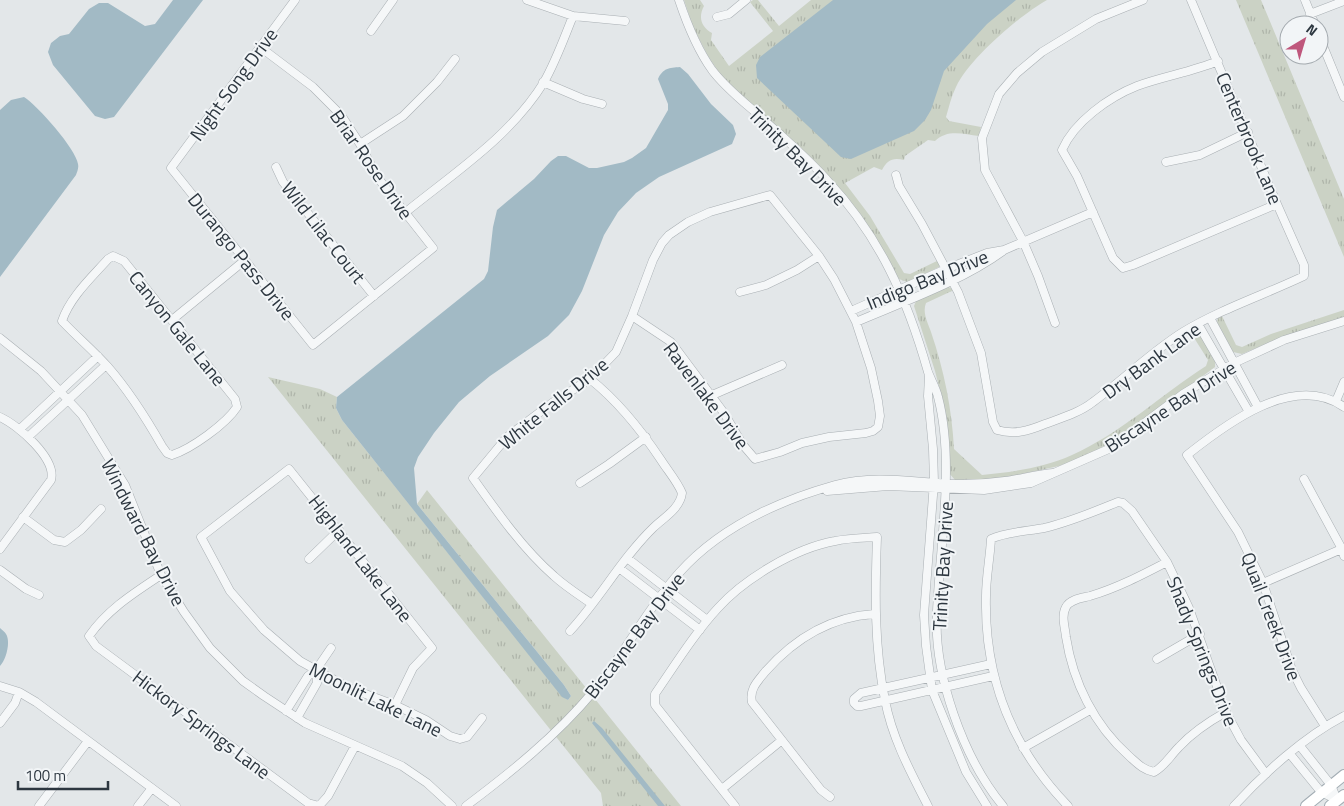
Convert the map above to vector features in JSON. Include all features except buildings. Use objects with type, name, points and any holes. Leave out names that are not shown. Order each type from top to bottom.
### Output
[{"type":"main road","points":[[1306,806],[1344,775]]},
{"type":"street","name":"Night Song Drive","points":[[171,168],[295,0]]},
{"type":"street","points":[[371,31],[393,0]]},
{"type":"street","points":[[527,0],[573,16],[625,21]]},
{"type":"street","name":"Trinity Bay Drive","points":[[679,0],[693,36],[712,70],[723,83],[790,143],[828,181],[862,223],[879,250],[905,301],[938,396],[945,449],[945,486],[936,614],[944,687],[971,756],[1002,806]]},
{"type":"street","points":[[717,17],[729,14],[746,0]]},
{"type":"street","points":[[1055,323],[1038,276],[1022,241],[985,170],[982,138],[999,94],[1017,73],[1042,52],[1096,20],[1143,0]]},
{"type":"street","name":"Centerbrook Lane","points":[[1191,0],[1304,264],[1304,276]]},
{"type":"street","points":[[1305,0],[1310,14],[1344,0]]},
{"type":"street","points":[[406,212],[486,147],[520,114],[543,82],[560,50],[573,16]]},
{"type":"street","name":"Briar Rose Drive","points":[[260,47],[313,87],[341,115],[360,144],[378,178],[433,248],[374,296]]},
{"type":"street","points":[[360,144],[403,116],[437,82],[455,59]]},
{"type":"street","points":[[1329,60],[1344,97]]},
{"type":"street","points":[[1218,61],[1134,87],[1104,104],[1082,121],[1068,137],[1062,150],[1077,176],[1113,258],[1123,268],[1133,266],[1277,204]]},
{"type":"street","points":[[543,82],[583,99],[602,104]]},
{"type":"street","points":[[1166,162],[1200,155],[1248,132]]},
{"type":"street","name":"Wild Lilac Court","points":[[276,167],[283,182],[374,296]]},
{"type":"street","name":"Durango Pass Drive","points":[[171,168],[313,345],[374,296]]},
{"type":"street","points":[[896,175],[898,186],[922,224],[951,280]]},
{"type":"street","name":"White Falls Drive","points":[[592,604],[566,586],[545,567],[510,528],[473,478],[507,437],[552,403],[590,379],[616,352],[653,260],[662,243],[669,235],[688,222],[710,212],[770,195],[820,256]]},
{"type":"street","name":"Indigo Bay Drive","points":[[856,322],[951,280],[1022,241],[1093,212]]},
{"type":"street","name":"Indigo Bay Drive","points":[[851,311],[946,269],[987,253],[1004,250]]},
{"type":"street","name":"Canyon Gale Lane","points":[[98,356],[62,321],[64,313],[76,297],[108,259],[113,256],[124,261],[235,399],[237,407],[231,415],[211,431],[172,455],[167,453],[135,401],[106,365]]},
{"type":"street","points":[[740,292],[766,285],[820,256],[856,322]]},
{"type":"street","points":[[172,320],[245,260]]},
{"type":"street","name":"Dry Bank Lane","points":[[951,280],[958,292],[980,353],[997,430],[1010,434],[1033,429],[1070,415],[1092,403],[1182,333],[1210,318],[1304,276]]},
{"type":"street","name":"Ravenlake Drive","points":[[632,316],[671,342],[724,413],[743,445],[755,459],[802,443],[829,437],[872,432],[878,427],[880,416],[872,377],[856,322]]},
{"type":"street","points":[[1210,318],[1258,407]]},
{"type":"street","name":"Biscayne Bay Drive","points":[[466,806],[538,747],[578,710],[604,677],[666,589],[694,558],[736,528],[777,505],[853,481],[902,479],[945,486],[985,483],[1053,473],[1111,448],[1183,394],[1234,363],[1284,340],[1344,321]]},
{"type":"street","points":[[1198,324],[1249,412],[1258,407],[1294,396],[1322,397],[1336,401],[1344,407]]},
{"type":"street","name":"Windward Bay Drive","points":[[0,338],[41,371],[82,415],[125,485],[161,575],[184,612],[210,648],[243,681],[286,711],[355,746],[391,760],[411,771],[436,790],[452,806]]},
{"type":"street","points":[[20,430],[98,356],[106,365],[28,437]]},
{"type":"street","points":[[710,396],[782,365]]},
{"type":"street","name":"Trinity Bay Drive","points":[[929,374],[928,396],[933,448],[933,485],[924,615],[930,678],[932,690],[966,772],[987,806]]},
{"type":"street","points":[[570,631],[627,558],[652,529],[677,506],[681,498],[680,488],[646,437],[622,408],[590,379]]},
{"type":"street","points":[[1336,401],[1344,382]]},
{"type":"street","name":"Quail Creek Drive","points":[[1249,412],[1187,455],[1238,532],[1264,582],[1292,670],[1325,726]]},
{"type":"street","points":[[0,417],[28,437],[50,465],[53,474],[51,480],[0,549]]},
{"type":"street","points":[[580,483],[646,437]]},
{"type":"street","name":"Highland Lake Lane","points":[[201,538],[289,468],[432,648],[413,668],[395,705]]},
{"type":"street","points":[[1264,582],[1343,551],[1304,479]]},
{"type":"street","name":"Shady Springs Drive","points":[[991,664],[988,645],[986,596],[991,539],[997,536],[1025,532],[1075,520],[1118,502],[1124,503],[1146,530],[1167,562],[1200,634],[1226,712],[1241,740],[1266,774]]},
{"type":"street","points":[[23,517],[54,540],[60,542],[70,539],[81,530],[100,508]]},
{"type":"street","points":[[309,559],[339,530]]},
{"type":"street","points":[[735,806],[655,705],[655,694],[707,620],[733,594],[763,572],[799,553],[834,541],[877,537],[874,614],[885,701],[902,754],[928,806]]},
{"type":"street","name":"Moonlit Lake Lane","points":[[201,538],[230,591],[258,624],[300,661],[349,688],[395,705],[426,720],[450,736],[460,739],[467,737],[482,718]]},
{"type":"street","points":[[627,558],[707,620]]},
{"type":"street","points":[[1167,562],[1106,590],[1070,602],[1065,608],[1063,617],[1069,656],[1090,710],[1124,752],[1146,770],[1154,772],[1161,769],[1179,747],[1202,726],[1226,712]]},
{"type":"street","points":[[619,568],[700,630]]},
{"type":"street","points":[[0,570],[26,589],[38,595]]},
{"type":"street","name":"Hickory Springs Lane","points":[[161,575],[122,601],[99,622],[89,636],[96,646],[308,803],[319,806]]},
{"type":"street","points":[[830,797],[822,790],[752,702],[751,691],[756,682],[795,642],[833,623],[851,617],[874,614]]},
{"type":"street","points":[[1157,658],[1200,634]]},
{"type":"street","points":[[286,711],[308,676],[316,670],[331,648]]},
{"type":"street","points":[[993,676],[861,706],[856,706],[854,703],[854,699],[857,696],[991,664],[1005,712],[1023,748],[1041,776],[1068,806]]},
{"type":"street","points":[[297,718],[317,683],[316,670]]},
{"type":"street","points":[[0,686],[19,692],[36,702],[176,806]]},
{"type":"street","points":[[0,723],[15,703],[19,692]]},
{"type":"street","points":[[1023,748],[1090,710]]},
{"type":"street","points":[[1234,806],[1266,774],[1290,754],[1325,726],[1344,716]]},
{"type":"street","points":[[722,789],[782,740]]},
{"type":"street","points":[[39,806],[88,741]]},
{"type":"street","points":[[319,806],[328,796],[355,746]]},
{"type":"street","points":[[1300,746],[1331,785],[1337,801]]},
{"type":"street","points":[[1290,754],[1321,792],[1337,801]]},
{"type":"street","points":[[138,806],[152,788]]},
{"type":"green space","points":[[684,0],[700,0],[704,6],[701,14],[703,25],[712,33],[711,40],[729,66],[773,31],[750,2],[753,0],[758,0],[779,26],[811,0],[1047,0],[1023,16],[996,39],[972,63],[956,87],[946,117],[949,121],[981,127],[979,136],[950,134],[940,137],[935,141],[928,140],[905,156],[904,160],[891,160],[882,170],[874,167],[845,183],[870,216],[904,273],[910,274],[939,260],[939,267],[907,282],[899,279],[869,227],[837,185],[816,163],[721,76],[693,27]]},
{"type":"green space","points":[[1236,0],[1261,0],[1279,43],[1279,65],[1288,65],[1344,199],[1344,257]]},
{"type":"green space","points":[[947,286],[954,290],[926,303],[925,314],[936,346],[947,390],[954,449],[982,475],[1027,469],[1050,463],[1090,446],[1124,425],[1206,366],[1208,360],[1191,333],[1194,331],[1199,332],[1215,360],[1215,367],[1126,433],[1082,458],[1059,466],[999,479],[955,480],[949,473],[943,402],[914,306],[916,301]]},
{"type":"green space","points":[[1344,310],[1344,317],[1280,338],[1242,354],[1233,352],[1217,322],[1218,318],[1222,316],[1236,345],[1242,347],[1271,334]]},
{"type":"green space","points":[[268,377],[320,389],[337,397],[336,408],[342,420],[562,696],[568,700],[571,696],[564,685],[417,504],[427,490],[681,806],[603,806],[601,793]]},
{"type":"water","points":[[173,0],[203,0],[114,117],[105,119],[95,116],[53,65],[48,52],[51,43],[60,36],[69,34],[89,9],[99,3],[108,3],[145,26],[155,24]]},
{"type":"water","points":[[833,0],[1016,0],[987,24],[944,71],[931,110],[925,120],[914,131],[851,159],[841,157],[757,78],[756,65],[760,57]]},
{"type":"water","points":[[680,67],[688,74],[711,104],[733,125],[736,134],[732,144],[659,177],[636,193],[618,212],[604,235],[582,291],[569,315],[548,336],[490,376],[459,402],[434,433],[418,457],[414,468],[417,504],[564,685],[571,696],[568,700],[562,697],[342,420],[336,408],[337,397],[484,279],[488,271],[497,210],[534,179],[551,161],[558,156],[566,156],[589,168],[597,168],[624,162],[646,148],[668,110],[668,104],[658,79],[667,69]]},
{"type":"water","points":[[24,97],[47,118],[71,148],[76,157],[78,168],[76,175],[0,277],[0,110],[11,100]]},
{"type":"water","points":[[0,628],[6,634],[8,646],[0,666]]},
{"type":"water","points":[[594,721],[602,728],[665,806],[658,806],[592,723]]}]
